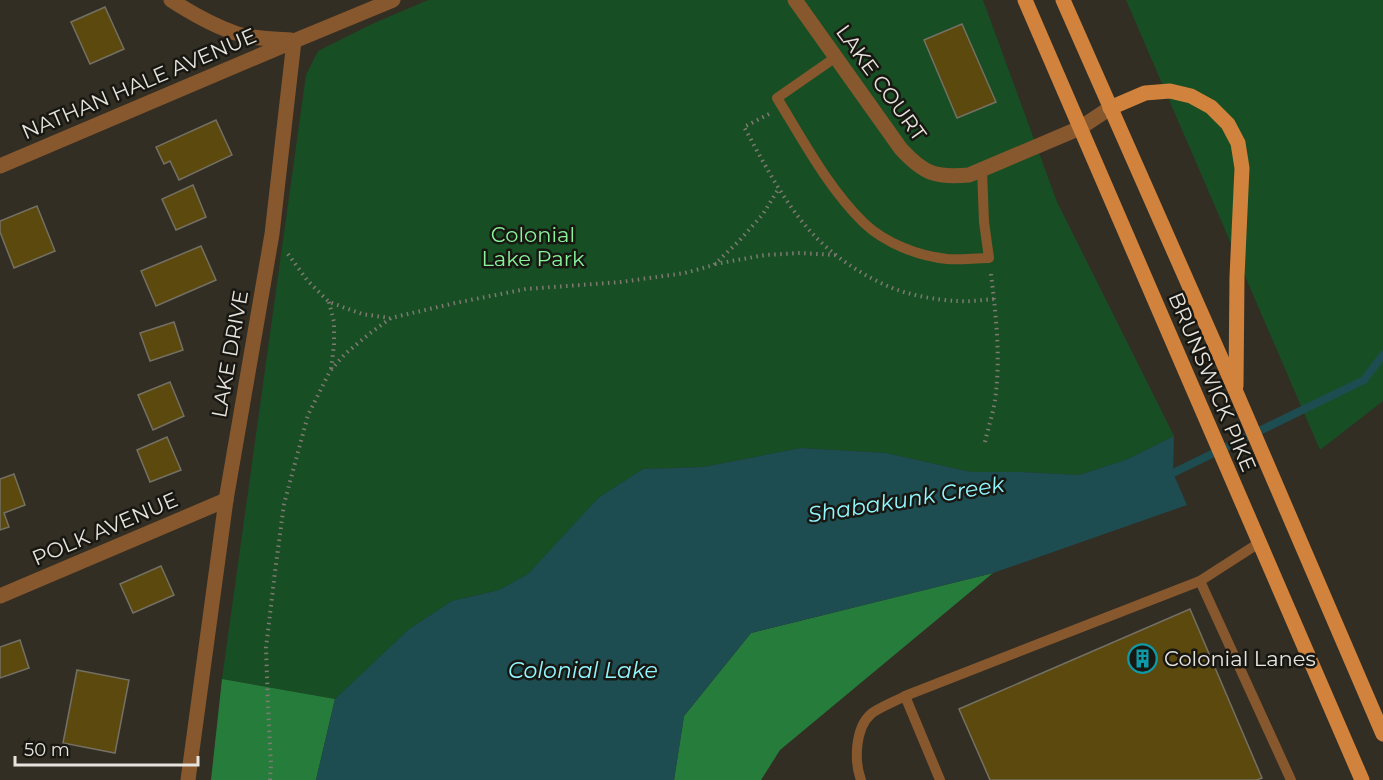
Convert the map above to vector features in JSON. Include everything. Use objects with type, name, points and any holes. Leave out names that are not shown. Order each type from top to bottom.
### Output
[{"type":"main road","name":"BRUNSWICK PIKE","points":[[1025,0],[1362,780]]},
{"type":"main road","name":"BRUNSWICK PIKE","points":[[1063,0],[1236,392],[1383,734]]},
{"type":"main road","points":[[1110,108],[1145,93],[1170,91],[1191,96],[1211,107],[1228,124],[1238,143],[1242,168],[1237,277],[1236,392]]},
{"type":"street","points":[[171,0],[196,16],[236,33],[294,41],[393,0]]},
{"type":"street","name":"LAKE COURT","points":[[795,0],[901,149],[914,163],[931,173],[950,177],[969,175],[1080,128],[1110,108]]},
{"type":"street","name":"NATHAN HALE AVENUE","points":[[0,166],[294,41]]},
{"type":"street","name":"LAKE DRIVE","points":[[189,780],[226,500],[272,234],[294,41]]},
{"type":"street","name":"POLK AVENUE","points":[[0,596],[226,500]]},
{"type":"lane","points":[[836,57],[777,98],[815,161],[846,203],[865,224],[889,241],[917,252],[947,258],[989,258],[984,222],[982,170]]},
{"type":"lane","points":[[861,780],[857,747],[861,729],[871,714],[905,696],[1200,581],[1259,543]]},
{"type":"lane","points":[[1200,581],[1291,780]]},
{"type":"lane","points":[[905,696],[940,780]]},
{"type":"path","points":[[783,107],[744,127],[779,188],[812,233],[836,255],[891,288],[927,297],[958,301],[994,299]]},
{"type":"path","points":[[714,265],[763,214],[779,188]]},
{"type":"path","points":[[272,234],[307,280],[329,302],[362,314],[391,318],[526,289],[621,282],[685,273],[765,255],[800,253],[836,255]]},
{"type":"path","points":[[985,442],[995,403],[998,366],[989,258]]},
{"type":"path","points":[[329,302],[334,322],[334,345],[330,371]]},
{"type":"path","points":[[270,780],[272,765],[266,648],[284,504],[308,415],[330,371],[353,347],[391,318]]},
{"type":"green space","name":"Colonial Lake Park","points":[[428,0],[983,0],[1057,202],[1174,436],[1128,459],[1079,475],[971,472],[886,453],[801,448],[703,467],[643,469],[598,498],[528,574],[499,590],[452,601],[409,629],[335,699],[222,679],[306,75],[318,51]]},
{"type":"green space","points":[[1126,0],[1383,0],[1383,401],[1320,450]]},
{"type":"green space","points":[[993,573],[780,750],[761,780],[674,780],[684,716],[751,633]]},
{"type":"green space","points":[[222,679],[335,699],[316,780],[211,780]]},
{"type":"water","name":"Colonial Lake","points":[[1174,436],[1173,473],[1187,505],[993,573],[751,633],[684,716],[674,780],[316,780],[335,699],[409,629],[452,601],[499,590],[528,574],[598,498],[643,469],[703,467],[801,448],[886,453],[971,472],[1079,475],[1128,459]]},
{"type":"building","points":[[105,7],[124,49],[90,64],[71,22]]},
{"type":"building","points":[[962,24],[996,102],[957,118],[924,40]]},
{"type":"building","points":[[216,120],[232,155],[179,180],[170,161],[164,164],[156,147]]},
{"type":"building","points":[[193,185],[206,217],[176,230],[162,199]]},
{"type":"building","points":[[37,206],[55,251],[14,268],[0,232],[0,221]]},
{"type":"building","points":[[201,246],[216,280],[156,306],[141,271]]},
{"type":"building","points":[[174,322],[183,350],[150,361],[140,333]]},
{"type":"building","points":[[170,382],[184,416],[153,430],[138,395]]},
{"type":"building","points":[[167,437],[181,470],[150,482],[137,450]]},
{"type":"building","points":[[14,474],[25,505],[4,513],[9,527],[0,530],[0,479]]},
{"type":"building","points":[[161,566],[174,595],[133,613],[120,584]]},
{"type":"building","name":"Colonial Lanes","points":[[1190,609],[1262,778],[1257,780],[990,780],[959,709]]},
{"type":"building","points":[[20,640],[29,668],[0,678],[0,647]]},
{"type":"building","points":[[77,670],[129,680],[115,753],[63,743]]},
{"type":"waterway","name":"Shabakunk Creek","points":[[1163,474],[1173,473],[1364,380],[1383,355]]},
{"type":"place","name":"Colonial Lanes","points":[[1143,659]]}]
